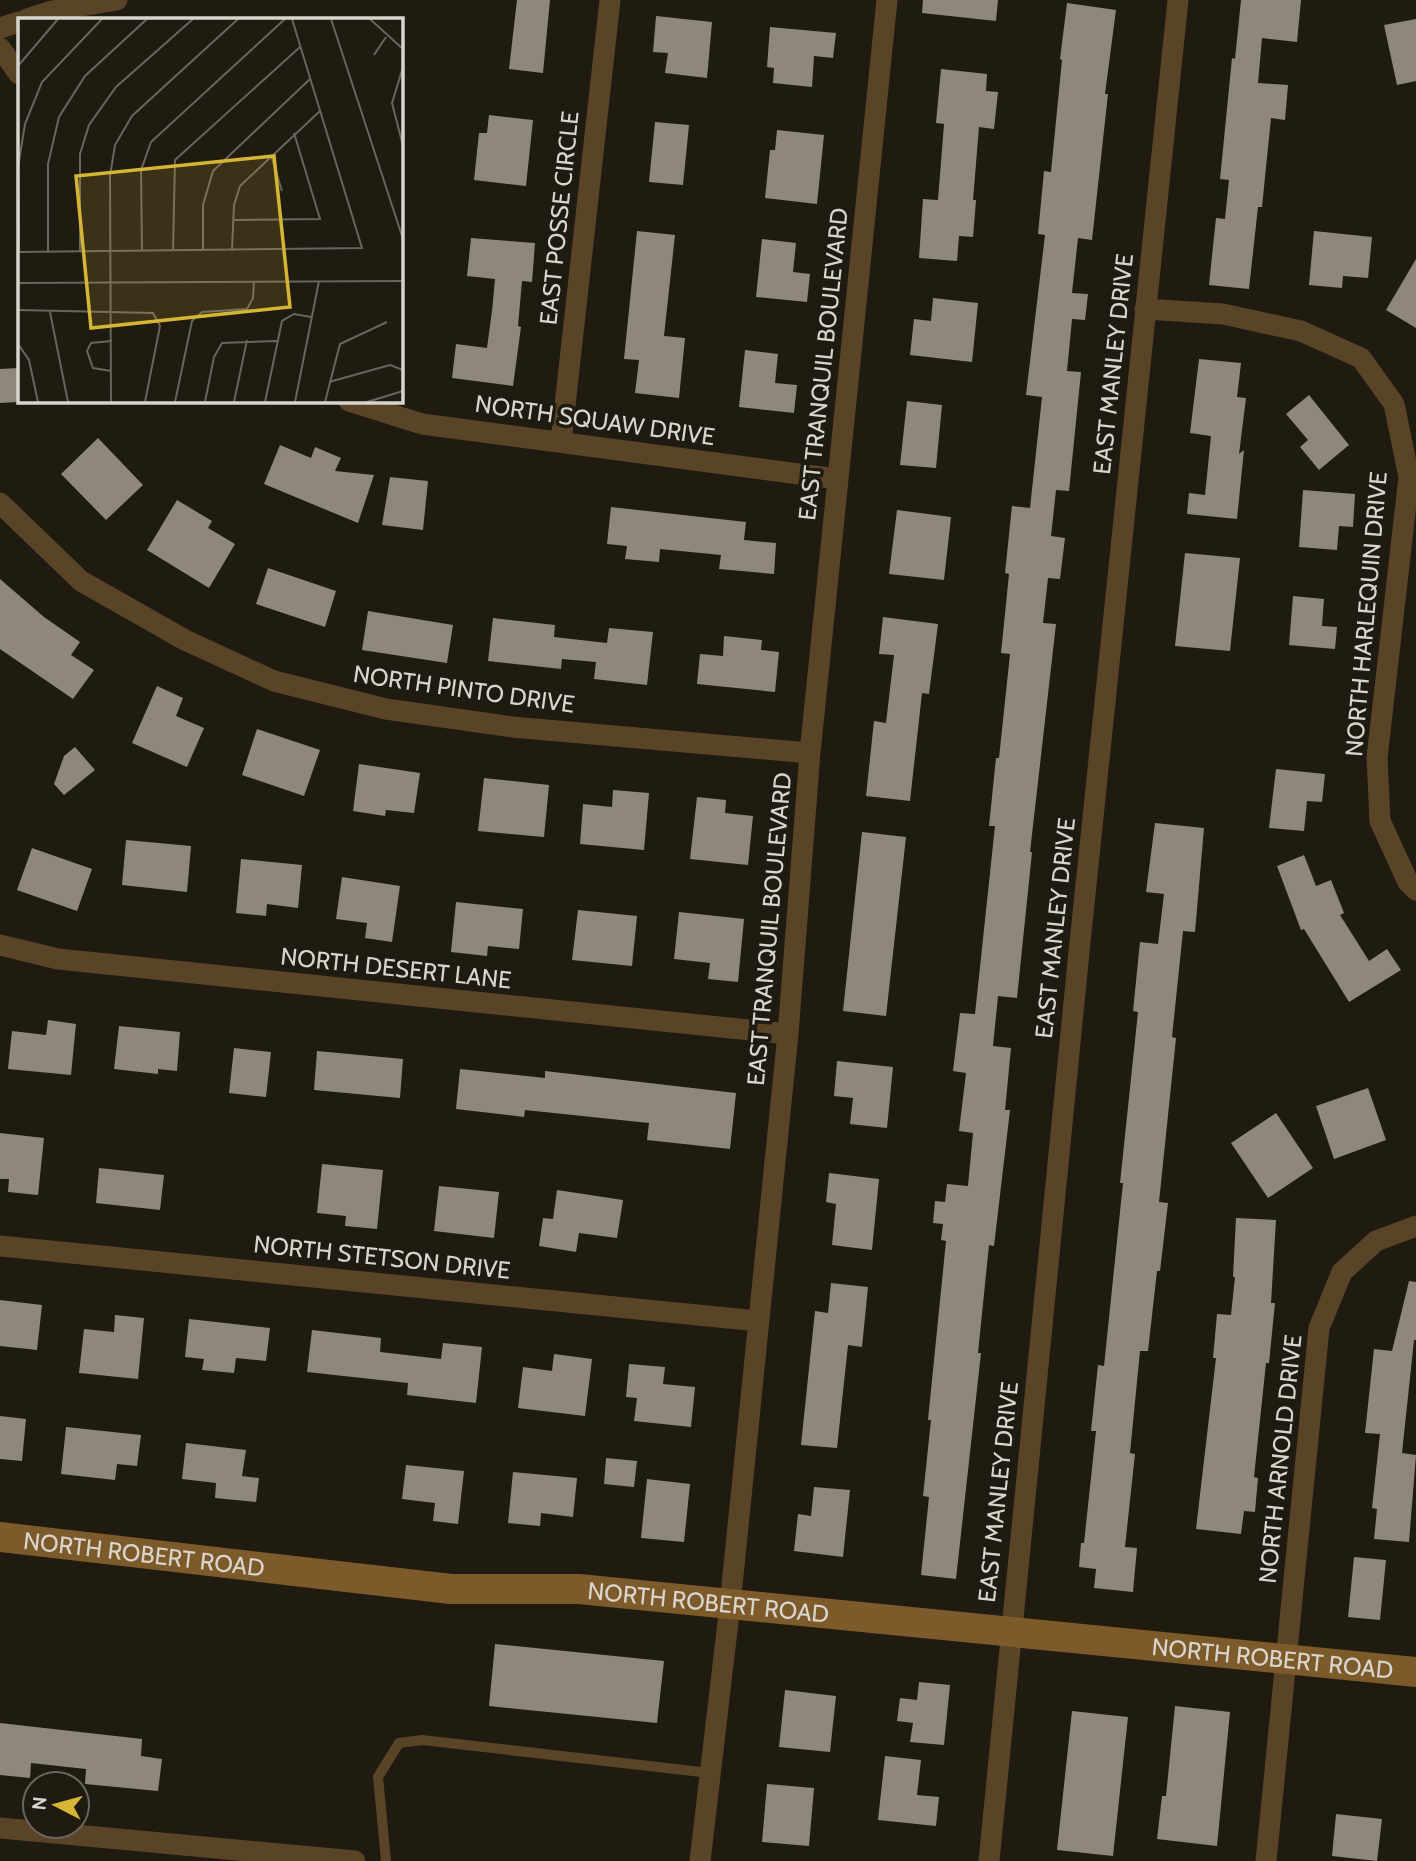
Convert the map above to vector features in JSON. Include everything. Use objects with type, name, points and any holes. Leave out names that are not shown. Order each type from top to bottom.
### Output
[{"type":"main road","name":"NORTH ROBERT ROAD","points":[[0,1537],[451,1589],[579,1589],[1416,1672]]},
{"type":"street","points":[[30,18],[52,11],[117,0]]},
{"type":"street","name":"EAST POSSE CIRCLE","points":[[561,441],[610,0]]},
{"type":"street","name":"EAST TRANQUIL BOULEVARD","points":[[700,1861],[730,1605],[788,1034],[810,753],[887,0]]},
{"type":"street","name":"EAST MANLEY DRIVE","points":[[989,1861],[1178,0]]},
{"type":"street","points":[[0,28],[18,22]]},
{"type":"street","points":[[0,48],[18,73]]},
{"type":"street","name":"NORTH HARLEQUIN DRIVE","points":[[1145,309],[1223,314],[1301,331],[1361,358],[1394,404],[1409,477],[1377,758],[1380,821],[1408,882],[1416,890]]},
{"type":"street","name":"NORTH SQUAW DRIVE","points":[[352,402],[422,424],[837,479]]},
{"type":"street","name":"NORTH PINTO DRIVE","points":[[0,503],[81,581],[185,640],[274,681],[386,709],[512,727],[810,753]]},
{"type":"street","name":"NORTH DESERT LANE","points":[[0,945],[58,959],[788,1034]]},
{"type":"street","name":"NORTH ARNOLD DRIVE","points":[[1266,1861],[1319,1328],[1342,1272],[1376,1241],[1416,1226]]},
{"type":"street","name":"NORTH STETSON DRIVE","points":[[0,1245],[758,1321]]},
{"type":"street","points":[[0,1828],[355,1861]]},
{"type":"lane","points":[[386,1861],[378,1777],[399,1743],[422,1740],[710,1773]]},
{"type":"building","points":[[517,0],[550,0],[543,73],[509,69]]},
{"type":"building","points":[[923,0],[998,0],[996,21],[922,13]]},
{"type":"building","points":[[1241,0],[1301,0],[1297,42],[1262,38],[1258,83],[1288,85],[1285,120],[1271,118],[1262,207],[1258,207],[1249,289],[1209,285],[1216,218],[1225,219],[1229,180],[1220,179],[1232,58],[1235,59]]},
{"type":"building","points":[[1067,3],[1116,10],[1105,94],[1108,94],[1092,240],[1078,238],[1072,293],[1088,294],[1085,320],[1072,319],[1067,371],[1081,372],[1069,491],[1056,490],[1051,536],[1065,538],[1060,579],[1048,578],[1043,623],[1056,624],[1030,852],[1017,998],[998,996],[993,1046],[1011,1048],[1005,1110],[1010,1110],[994,1246],[989,1245],[978,1353],[981,1353],[956,1579],[921,1575],[929,1497],[923,1496],[931,1420],[928,1420],[946,1241],[941,1240],[943,1224],[933,1223],[935,1201],[945,1202],[947,1184],[968,1186],[973,1133],[959,1131],[966,1073],[953,1071],[960,1013],[975,1014],[995,826],[989,826],[1010,654],[1001,653],[1012,506],[1030,508],[1042,397],[1026,395],[1045,235],[1038,234],[1044,171],[1051,172]]},
{"type":"building","points":[[656,16],[712,22],[707,78],[665,73],[668,53],[653,52]]},
{"type":"building","points":[[1416,19],[1416,81],[1397,85],[1384,25]]},
{"type":"building","points":[[770,27],[836,33],[833,58],[814,56],[812,87],[773,83],[774,68],[767,67]]},
{"type":"building","points":[[941,69],[987,74],[986,91],[998,92],[994,129],[979,127],[973,237],[959,236],[957,261],[919,258],[923,199],[938,200],[944,124],[936,123]]},
{"type":"building","points":[[489,115],[533,120],[526,186],[474,180],[479,133],[487,133]]},
{"type":"building","points":[[655,122],[689,125],[683,185],[649,182]]},
{"type":"building","points":[[777,130],[824,135],[817,204],[765,198],[770,150],[775,150]]},
{"type":"building","points":[[637,231],[675,235],[664,336],[685,338],[679,398],[635,393],[639,360],[624,359]]},
{"type":"building","points":[[1314,231],[1372,237],[1368,278],[1343,276],[1342,288],[1309,285]]},
{"type":"building","points":[[471,238],[535,243],[532,282],[522,281],[518,326],[521,327],[513,386],[452,378],[456,344],[487,348],[495,279],[467,276]]},
{"type":"building","points":[[762,239],[796,243],[793,272],[810,274],[807,302],[756,297]]},
{"type":"building","points":[[1416,259],[1416,328],[1386,310]]},
{"type":"building","points":[[933,298],[978,303],[972,362],[910,355],[914,319],[931,321]]},
{"type":"building","points":[[745,350],[778,354],[775,383],[797,385],[794,413],[739,407]]},
{"type":"building","points":[[1199,359],[1241,363],[1237,397],[1246,398],[1239,454],[1244,450],[1237,519],[1187,514],[1189,493],[1205,495],[1211,436],[1190,433]]},
{"type":"building","points":[[18,368],[19,402],[0,403],[0,369]]},
{"type":"building","points":[[1309,395],[1349,445],[1319,470],[1300,447],[1308,440],[1286,414]]},
{"type":"building","points":[[907,401],[942,405],[936,468],[900,465]]},
{"type":"building","points":[[98,438],[143,485],[106,520],[61,474]]},
{"type":"building","points":[[280,445],[311,458],[315,447],[341,458],[335,471],[374,475],[358,523],[264,484]]},
{"type":"building","points":[[390,477],[428,481],[423,530],[382,525]]},
{"type":"building","points":[[1303,490],[1355,494],[1353,527],[1339,526],[1337,550],[1299,547]]},
{"type":"building","points":[[177,500],[212,521],[208,528],[235,544],[209,588],[147,550]]},
{"type":"building","points":[[611,507],[746,522],[744,540],[776,543],[774,574],[719,569],[721,555],[660,549],[659,562],[625,559],[627,546],[607,544]]},
{"type":"building","points":[[897,510],[951,517],[944,580],[889,574]]},
{"type":"building","points":[[1185,553],[1240,558],[1230,651],[1175,646]]},
{"type":"building","points":[[268,568],[336,591],[325,627],[256,604]]},
{"type":"building","points":[[0,579],[44,617],[80,642],[71,655],[94,670],[73,699],[0,649]]},
{"type":"building","points":[[1293,596],[1324,599],[1322,626],[1337,627],[1335,649],[1289,645]]},
{"type":"building","points":[[368,611],[453,625],[447,663],[362,650]]},
{"type":"building","points":[[883,617],[938,624],[929,694],[922,693],[910,801],[866,796],[874,721],[886,723],[894,655],[879,654]]},
{"type":"building","points":[[493,618],[555,625],[554,637],[607,643],[609,628],[653,632],[647,685],[594,679],[596,662],[562,659],[561,669],[488,661]]},
{"type":"building","points":[[724,636],[762,640],[761,650],[779,652],[775,692],[697,684],[700,654],[723,656]]},
{"type":"building","points":[[157,686],[183,698],[176,716],[204,728],[187,767],[132,743]]},
{"type":"building","points":[[257,729],[320,750],[304,796],[242,775]]},
{"type":"building","points":[[75,747],[95,770],[64,795],[54,784],[64,756]]},
{"type":"building","points":[[359,764],[420,773],[414,813],[386,810],[385,816],[353,811]]},
{"type":"building","points":[[1276,769],[1325,774],[1322,802],[1307,801],[1304,831],[1269,828]]},
{"type":"building","points":[[484,778],[549,785],[544,837],[478,831]]},
{"type":"building","points":[[613,790],[649,793],[644,850],[580,844],[583,804],[612,807]]},
{"type":"building","points":[[697,797],[726,800],[725,813],[753,816],[748,865],[690,859]]},
{"type":"building","points":[[1155,823],[1204,828],[1195,932],[1183,931],[1172,1037],[1176,1038],[1159,1202],[1168,1203],[1148,1351],[1140,1351],[1130,1453],[1135,1454],[1125,1547],[1137,1548],[1133,1592],[1094,1588],[1096,1569],[1079,1567],[1096,1431],[1091,1431],[1098,1365],[1104,1366],[1123,1183],[1120,1183],[1138,1012],[1133,1011],[1140,942],[1158,944],[1164,894],[1146,892]]},
{"type":"building","points":[[862,832],[906,837],[886,1016],[843,1011]]},
{"type":"building","points":[[126,840],[191,846],[187,892],[122,885]]},
{"type":"building","points":[[32,848],[92,869],[77,911],[17,890]]},
{"type":"building","points":[[1304,855],[1316,886],[1331,880],[1344,913],[1340,915],[1369,961],[1387,949],[1401,970],[1349,1002],[1304,929],[1301,930],[1277,866]]},
{"type":"building","points":[[241,859],[302,865],[298,908],[267,904],[266,916],[236,913]]},
{"type":"building","points":[[342,877],[400,886],[392,942],[365,938],[367,923],[336,919]]},
{"type":"building","points":[[456,902],[523,909],[519,949],[488,946],[487,956],[451,952]]},
{"type":"building","points":[[578,910],[637,916],[632,966],[572,960]]},
{"type":"building","points":[[679,912],[744,919],[738,982],[708,979],[710,963],[674,959]]},
{"type":"building","points":[[48,1020],[76,1024],[71,1075],[8,1069],[12,1031],[46,1035]]},
{"type":"building","points":[[119,1026],[180,1032],[177,1071],[158,1069],[158,1074],[114,1069]]},
{"type":"building","points":[[234,1048],[271,1052],[266,1097],[229,1093]]},
{"type":"building","points":[[317,1051],[403,1059],[400,1098],[314,1090]]},
{"type":"building","points":[[837,1061],[893,1067],[887,1128],[850,1124],[853,1098],[834,1096]]},
{"type":"building","points":[[460,1069],[545,1078],[545,1071],[736,1093],[730,1149],[647,1140],[649,1123],[525,1110],[524,1117],[456,1109]]},
{"type":"building","points":[[1368,1088],[1386,1140],[1334,1159],[1316,1106]]},
{"type":"building","points":[[1276,1113],[1313,1168],[1268,1198],[1231,1143]]},
{"type":"building","points":[[0,1133],[44,1138],[38,1195],[8,1192],[9,1179],[0,1179]]},
{"type":"building","points":[[322,1164],[383,1170],[377,1229],[345,1226],[346,1216],[317,1213]]},
{"type":"building","points":[[99,1168],[164,1175],[160,1210],[96,1203]]},
{"type":"building","points":[[829,1173],[879,1179],[872,1250],[832,1245],[836,1204],[826,1202]]},
{"type":"building","points":[[439,1186],[499,1192],[494,1238],[434,1231]]},
{"type":"building","points":[[557,1190],[623,1200],[617,1238],[579,1233],[576,1252],[539,1246],[543,1218],[553,1219]]},
{"type":"building","points":[[1236,1218],[1276,1220],[1271,1303],[1275,1303],[1254,1477],[1258,1478],[1255,1512],[1244,1511],[1241,1534],[1196,1529],[1216,1358],[1213,1358],[1217,1314],[1231,1315]]},
{"type":"building","points":[[1409,1281],[1416,1282],[1416,1340],[1402,1453],[1416,1455],[1409,1542],[1374,1539],[1377,1509],[1372,1508],[1380,1434],[1365,1433],[1374,1349],[1392,1351]]},
{"type":"building","points":[[831,1283],[868,1287],[862,1347],[848,1345],[837,1448],[801,1445],[815,1311],[828,1313]]},
{"type":"building","points":[[0,1300],[42,1305],[37,1350],[0,1346]]},
{"type":"building","points":[[115,1315],[144,1318],[138,1379],[79,1373],[84,1329],[114,1332]]},
{"type":"building","points":[[189,1319],[270,1328],[266,1361],[236,1358],[234,1373],[202,1370],[204,1359],[185,1357]]},
{"type":"building","points":[[312,1330],[381,1338],[380,1352],[441,1359],[443,1343],[482,1347],[476,1403],[407,1395],[408,1383],[307,1372]]},
{"type":"building","points":[[554,1354],[592,1359],[585,1416],[518,1408],[523,1367],[552,1371]]},
{"type":"building","points":[[629,1364],[665,1367],[663,1384],[695,1387],[691,1427],[634,1421],[637,1398],[626,1397]]},
{"type":"building","points":[[0,1416],[26,1419],[22,1461],[0,1459]]},
{"type":"building","points":[[66,1427],[141,1435],[137,1466],[117,1464],[115,1480],[61,1474]]},
{"type":"building","points":[[186,1443],[246,1450],[242,1476],[259,1478],[256,1502],[215,1498],[216,1483],[182,1479]]},
{"type":"building","points":[[606,1458],[637,1461],[634,1487],[604,1484]]},
{"type":"building","points":[[406,1465],[464,1471],[458,1524],[433,1521],[435,1503],[402,1499]]},
{"type":"building","points":[[513,1472],[577,1478],[573,1517],[541,1513],[540,1526],[508,1523]]},
{"type":"building","points":[[647,1479],[690,1484],[684,1542],[641,1538]]},
{"type":"building","points":[[814,1487],[850,1490],[843,1557],[794,1551],[798,1514],[811,1516]]},
{"type":"building","points":[[1354,1557],[1386,1560],[1380,1620],[1348,1617]]},
{"type":"building","points":[[495,1644],[664,1661],[657,1723],[489,1706]]},
{"type":"building","points":[[919,1682],[950,1685],[944,1745],[910,1742],[913,1723],[897,1721],[900,1698],[917,1700]]},
{"type":"building","points":[[785,1690],[836,1696],[830,1752],[779,1747]]},
{"type":"building","points":[[1175,1706],[1230,1712],[1217,1846],[1157,1839],[1162,1796],[1166,1796]]},
{"type":"building","points":[[1072,1711],[1128,1717],[1113,1856],[1057,1850]]},
{"type":"building","points":[[0,1723],[142,1739],[141,1756],[162,1759],[158,1791],[91,1785],[91,1770],[31,1763],[31,1770],[21,1770],[21,1777],[0,1775]]},
{"type":"building","points":[[885,1756],[921,1760],[917,1795],[939,1797],[936,1826],[878,1820]]},
{"type":"building","points":[[767,1784],[814,1788],[809,1846],[762,1842]]},
{"type":"building","points":[[1336,1814],[1382,1819],[1377,1861],[1332,1856]]}]
